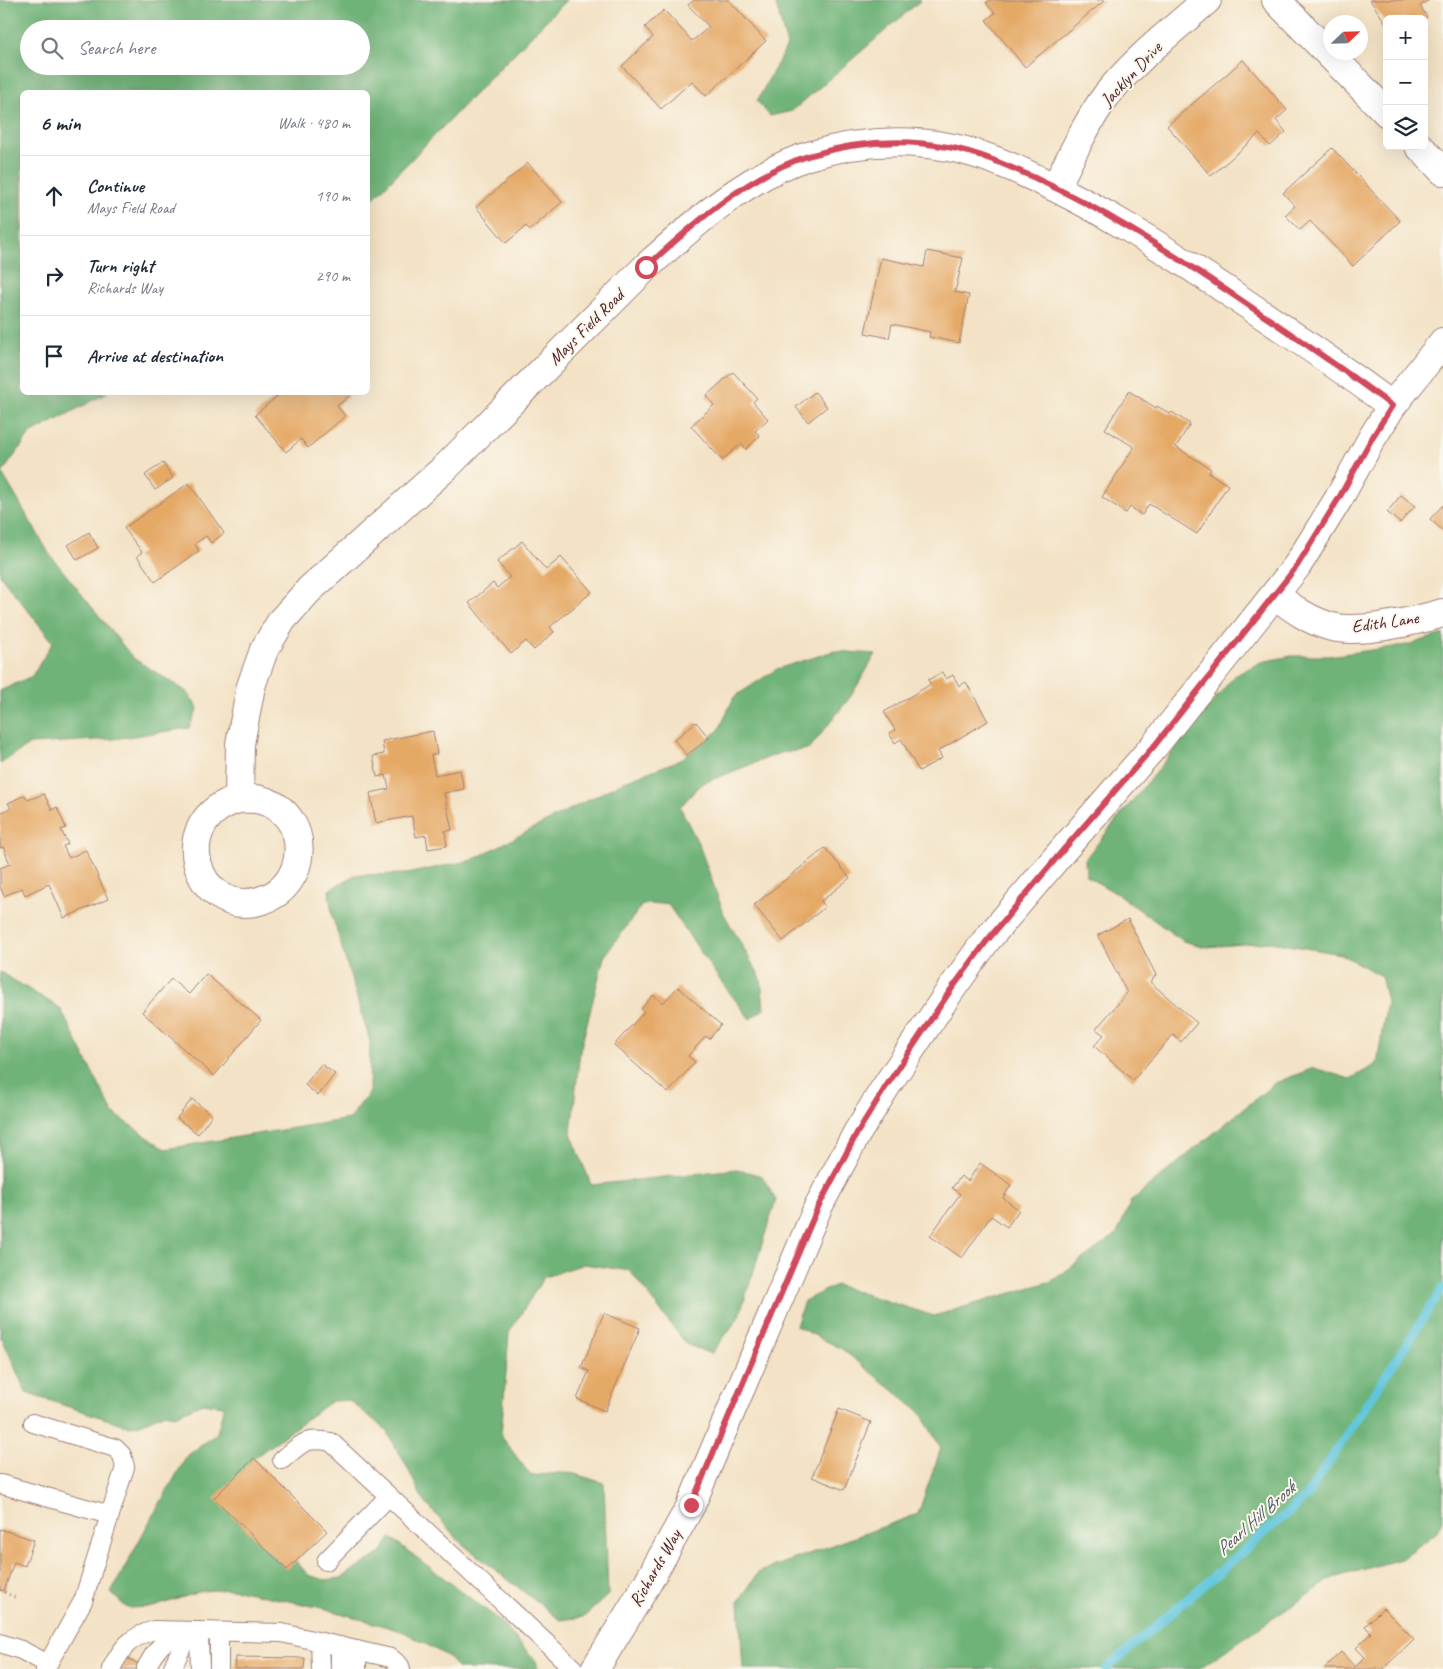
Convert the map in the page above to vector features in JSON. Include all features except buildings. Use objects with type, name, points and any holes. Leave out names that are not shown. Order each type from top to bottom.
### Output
[{"type":"street","name":"Jacklyn Drive","points":[[1056,187],[1086,129],[1106,97],[1147,54],[1207,0]]},
{"type":"street","points":[[1276,0],[1383,109]]},
{"type":"street","name":"Mays Field Road","points":[[239,799],[240,744],[251,686],[264,650],[282,620],[309,590],[447,466],[646,267],[698,221],[754,181],[780,167],[807,157],[834,149],[863,144],[921,143],[977,154],[1004,164],[1056,187],[1150,239],[1347,372],[1392,406]]},
{"type":"street","points":[[1423,150],[1443,171]]},
{"type":"street","name":"Richards Way","points":[[595,1669],[647,1584],[691,1505],[818,1207],[857,1133],[885,1088],[950,991],[986,942],[1132,772],[1297,566],[1319,532],[1392,406],[1443,342]]},
{"type":"street","name":"Edith Lane","points":[[1275,595],[1299,613],[1333,627],[1386,625],[1443,613]]},
{"type":"lane","points":[[0,1643],[21,1650],[47,1666],[83,1602],[125,1467],[122,1455],[115,1448],[33,1423]]},
{"type":"lane","points":[[282,1460],[302,1443],[315,1439],[331,1442],[574,1669]]},
{"type":"lane","points":[[0,1484],[110,1515]]},
{"type":"lane","points":[[326,1561],[389,1496]]},
{"type":"lane","points":[[111,1669],[128,1642],[143,1633],[154,1630],[282,1633],[320,1642],[361,1655],[391,1658],[401,1669]]},
{"type":"lane","points":[[146,1668],[156,1650],[162,1644],[194,1631]]},
{"type":"lane","points":[[172,1669],[194,1631]]},
{"type":"lane","points":[[194,1631],[200,1669]]},
{"type":"lane","points":[[219,1632],[219,1669]]},
{"type":"lane","points":[[320,1642],[320,1669]]},
{"type":"lane","points":[[340,1669],[361,1655]]},
{"type":"lane","points":[[357,1669],[361,1655]]},
{"type":"path","points":[[0,1590],[16,1598]]},
{"type":"green space","points":[[0,0],[566,0],[370,202],[370,90],[20,90],[20,395],[103,395],[30,434],[2,473],[50,555],[133,658],[187,692],[198,708],[189,728],[113,739],[30,744],[0,764],[0,691],[32,676],[53,642],[0,575]]},
{"type":"green space","points":[[775,0],[921,0],[792,111],[770,116],[757,101],[787,46]]},
{"type":"green space","points":[[1443,634],[1443,1518],[1436,1533],[1401,1559],[1333,1578],[1198,1669],[743,1669],[739,1601],[759,1572],[918,1514],[941,1448],[920,1412],[842,1349],[796,1326],[804,1301],[836,1285],[934,1316],[1052,1281],[1117,1234],[1131,1201],[1275,1083],[1314,1068],[1350,1079],[1377,1064],[1387,1001],[1381,976],[1341,954],[1270,942],[1206,947],[1183,941],[1119,895],[1086,876],[1085,859],[1234,676],[1261,662],[1291,656],[1329,656],[1407,645]]},
{"type":"green space","points":[[834,651],[876,654],[851,696],[809,749],[780,753],[701,784],[680,807],[699,845],[724,914],[761,979],[764,1009],[750,1019],[722,983],[667,903],[642,905],[604,957],[580,1051],[571,1133],[591,1185],[737,1169],[762,1176],[776,1200],[739,1317],[711,1354],[686,1344],[630,1271],[584,1264],[544,1277],[509,1333],[501,1436],[531,1476],[568,1472],[604,1483],[608,1595],[584,1617],[560,1620],[461,1543],[423,1500],[404,1461],[385,1429],[349,1400],[331,1401],[254,1458],[215,1498],[287,1570],[296,1561],[308,1575],[325,1580],[341,1578],[381,1553],[391,1538],[498,1619],[536,1661],[538,1669],[458,1669],[449,1657],[404,1632],[327,1609],[232,1589],[202,1591],[153,1607],[127,1608],[111,1593],[187,1456],[217,1433],[224,1406],[203,1403],[174,1415],[165,1413],[138,1425],[128,1426],[26,1393],[0,1337],[0,972],[60,1008],[113,1113],[165,1149],[349,1119],[369,1093],[370,1041],[332,915],[329,890],[355,875],[406,874],[472,860],[627,780],[680,760],[719,730],[734,697],[777,669]]},
{"type":"waterway","name":"Pearl Hill Brook","points":[[1106,1669],[1306,1497],[1443,1288]]},
{"type":"route","points":[[646,267],[698,221],[754,181],[780,167],[834,149],[863,144],[921,143],[949,147],[977,154],[1004,164],[1056,187],[1150,239],[1347,372],[1392,406],[1319,532],[1297,566],[1155,745],[986,942],[950,991],[885,1088],[857,1133],[818,1207],[691,1505]]}]
